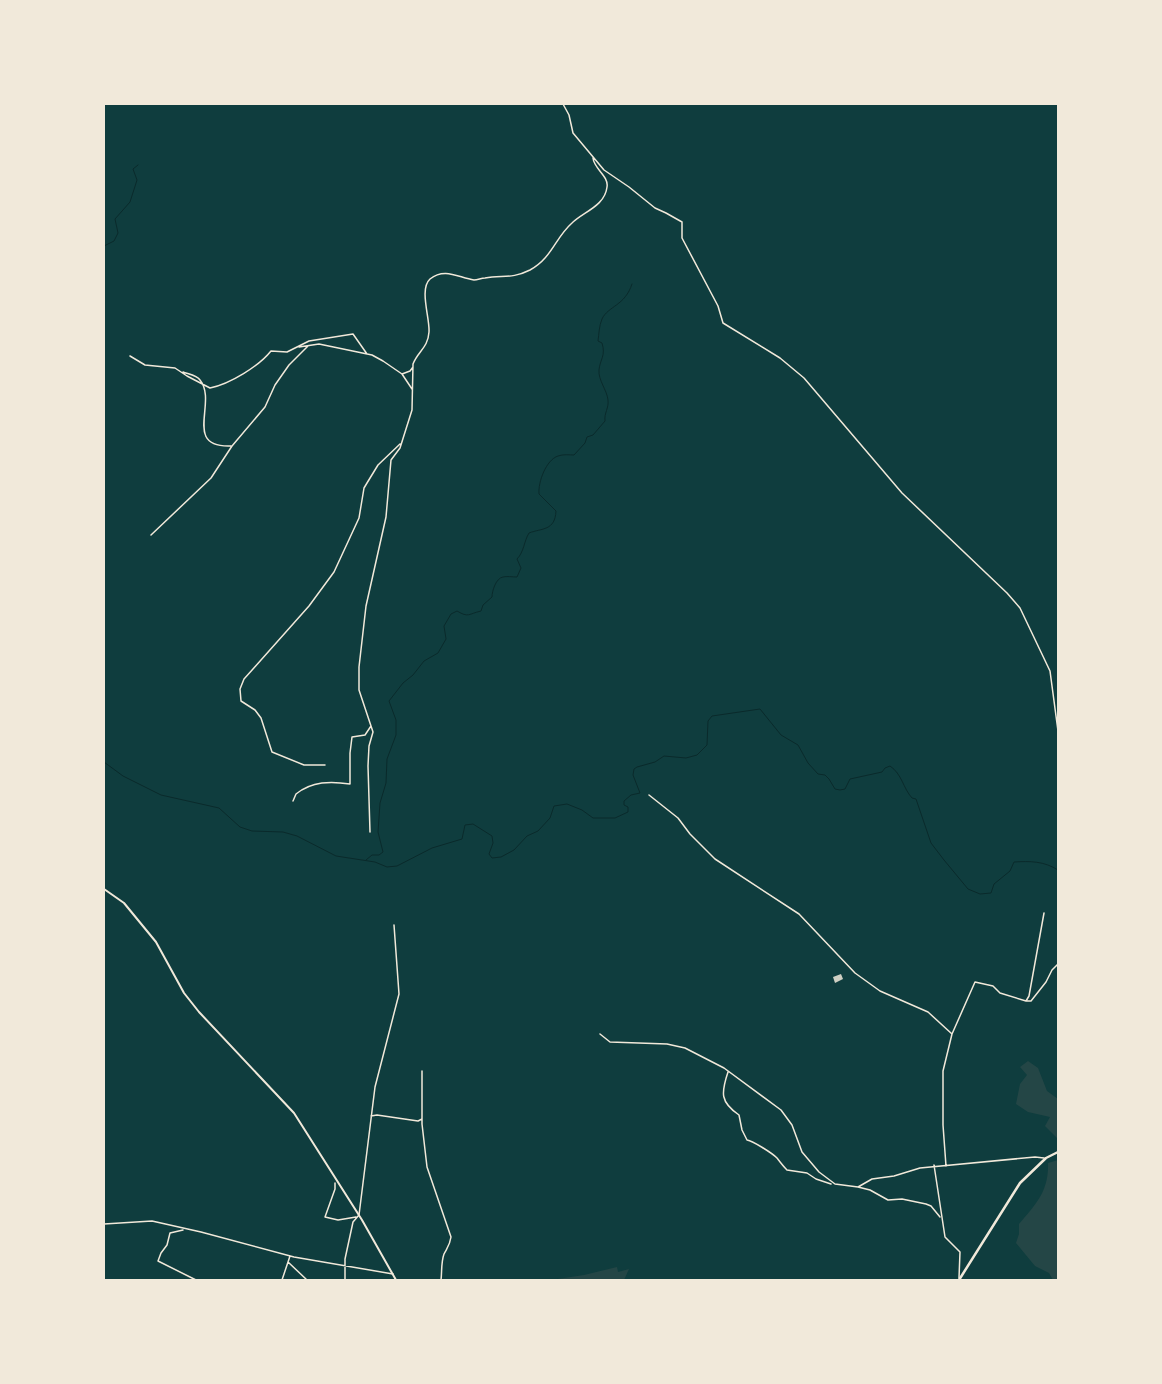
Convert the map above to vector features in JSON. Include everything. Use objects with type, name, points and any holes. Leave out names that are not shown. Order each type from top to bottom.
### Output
[{"type":"main road","points":[[959,1280],[1020,1183],[1046,1158],[1058,1152]]},
{"type":"street","points":[[563,104],[569,115],[573,133],[611,176],[624,183],[645,201],[682,222],[682,238],[685,246],[718,306],[723,323],[780,358],[804,378],[902,493],[1007,593],[1020,608],[1050,671],[1058,731]]},
{"type":"street","points":[[370,832],[368,766],[369,746],[373,732],[359,690],[359,667],[366,606],[386,516],[391,460],[402,443],[412,410],[413,367],[415,358],[425,347],[429,335],[425,288],[426,284],[431,279],[447,273],[477,280],[485,278],[507,278],[535,267],[553,250],[571,223],[594,208],[605,193],[608,186],[606,180],[594,163],[594,158]]},
{"type":"street","points":[[202,384],[208,387],[214,387],[247,373],[262,362],[271,351],[287,352],[302,344],[314,340],[353,334],[367,354]]},
{"type":"street","points":[[297,347],[319,344],[367,354],[383,361],[402,374],[412,390]]},
{"type":"street","points":[[151,535],[211,478],[232,446],[265,407],[275,385],[288,365],[308,346]]},
{"type":"street","points":[[130,356],[145,365],[175,368],[198,378],[202,384],[205,399],[203,428],[209,442],[213,445],[232,446]]},
{"type":"street","points":[[402,374],[410,371],[413,367]]},
{"type":"street","points":[[325,765],[304,765],[294,763],[272,752],[261,718],[255,710],[241,701],[240,689],[244,679],[309,606],[334,572],[359,518],[364,488],[378,465],[402,443]]},
{"type":"street","points":[[293,801],[296,794],[308,787],[333,781],[350,784],[350,753],[352,737],[365,735],[371,725]]},
{"type":"street","points":[[1058,764],[1058,775]]},
{"type":"street","points":[[649,795],[678,818],[690,834],[715,859],[799,914],[855,973],[880,990],[928,1012],[952,1034]]},
{"type":"street","points":[[104,889],[124,903],[156,942],[184,993],[199,1012],[294,1113],[396,1280]]},
{"type":"street","points":[[1026,1001],[1029,996],[1044,913]]},
{"type":"street","points":[[345,1280],[346,1267],[344,1266],[353,1222],[358,1216],[375,1087],[399,994],[394,925]]},
{"type":"street","points":[[946,1166],[943,1125],[943,1070],[952,1034],[975,982],[993,986],[1000,993],[1026,1001],[1031,1001],[1058,964]]},
{"type":"street","points":[[600,1034],[610,1042],[667,1044],[685,1048],[728,1072],[782,1110],[792,1125],[802,1152],[819,1172],[835,1184],[870,1190],[888,1200],[902,1200],[926,1204],[931,1206],[942,1219]]},
{"type":"street","points":[[422,1071],[422,1119],[426,1168],[450,1237],[450,1242],[444,1254],[442,1263],[441,1280]]},
{"type":"street","points":[[728,1072],[723,1098],[728,1108],[739,1115],[742,1130],[747,1140],[757,1143],[760,1148],[776,1158],[787,1170],[807,1173],[816,1179],[830,1184]]},
{"type":"street","points":[[371,1116],[378,1115],[418,1121],[422,1119]]},
{"type":"street","points":[[858,1187],[872,1179],[894,1176],[934,1165],[946,1166],[1035,1157],[1046,1158]]},
{"type":"street","points":[[934,1165],[945,1237],[960,1252],[959,1280]]},
{"type":"street","points":[[335,1183],[335,1190],[325,1217],[338,1220],[358,1216]]},
{"type":"street","points":[[104,1224],[152,1221],[185,1230],[201,1232],[290,1256],[393,1274]]},
{"type":"street","points":[[185,1230],[170,1233],[167,1245],[158,1260],[196,1280]]},
{"type":"street","points":[[282,1280],[290,1256]]},
{"type":"street","points":[[288,1262],[307,1280]]},
{"type":"shaded area","points":[[1028,1061],[1038,1068],[1047,1091],[1058,1099],[1058,1139],[1045,1126],[1050,1117],[1028,1112],[1016,1104],[1020,1084],[1027,1075],[1020,1067]]},
{"type":"shaded area","points":[[1058,1160],[1058,1280],[1053,1280],[1049,1273],[1035,1266],[1016,1243],[1019,1234],[1019,1224],[1036,1203],[1044,1189],[1048,1173],[1048,1163]]},
{"type":"shaded area","points":[[617,1267],[618,1272],[629,1269],[624,1280],[551,1280],[584,1275]]},
{"type":"building","points":[[841,974],[843,979],[835,983],[833,977]]},
{"type":"waterway","points":[[104,246],[114,241],[118,233],[115,219],[130,202],[137,180],[133,169],[138,165]]},
{"type":"waterway","points":[[366,860],[372,855],[379,855],[383,852],[378,832],[380,803],[386,783],[387,759],[396,735],[396,720],[389,701],[403,683],[413,675],[424,661],[438,653],[446,639],[444,626],[451,614],[457,611],[469,615],[481,611],[483,605],[492,597],[496,582],[498,580],[505,577],[517,577],[521,568],[517,559],[529,533],[547,528],[553,522],[556,511],[539,494],[541,478],[546,467],[554,458],[562,455],[574,455],[585,443],[587,437],[593,435],[605,421],[608,400],[599,374],[603,351],[602,343],[598,341],[600,327],[602,319],[608,311],[625,297],[632,284]]},
{"type":"waterway","points":[[104,762],[123,776],[161,795],[219,808],[240,827],[252,831],[283,832],[297,836],[336,856],[375,862],[387,867],[397,866],[432,848],[462,839],[465,825],[473,824],[492,836],[493,843],[489,854],[492,858],[501,857],[514,850],[527,836],[538,831],[550,818],[554,806],[567,804],[582,810],[593,818],[615,818],[628,812],[628,807],[624,805],[624,801],[631,795],[640,793],[633,775],[634,769],[655,762],[664,756],[686,758],[697,755],[707,745],[708,721],[712,716],[760,709],[781,735],[798,745],[808,763],[818,774],[825,775],[835,789],[845,789],[850,779],[882,772],[885,768],[890,766],[894,769],[909,794],[912,798],[916,799],[931,843],[968,889],[980,894],[991,893],[994,884],[1010,871],[1014,862],[1037,862],[1058,870]]}]
